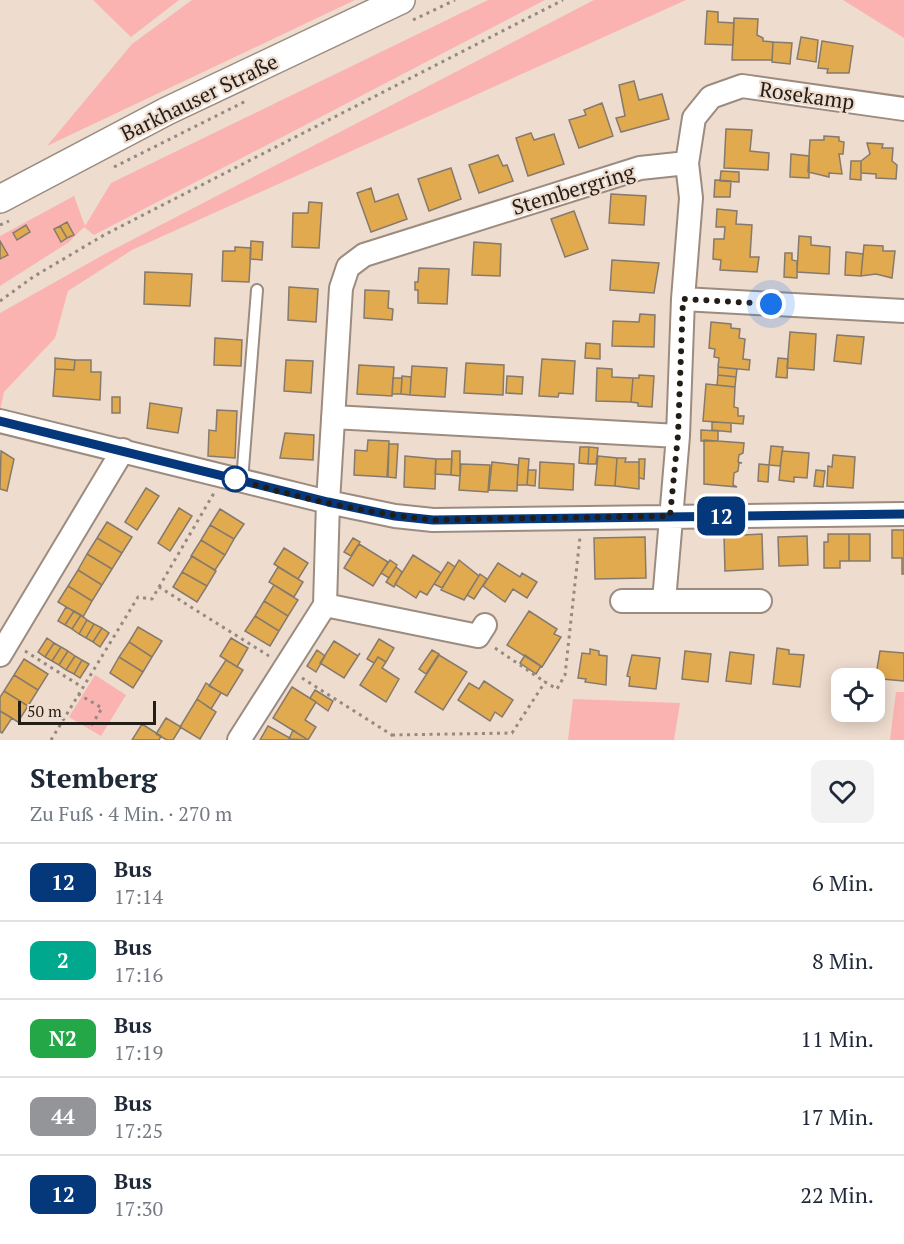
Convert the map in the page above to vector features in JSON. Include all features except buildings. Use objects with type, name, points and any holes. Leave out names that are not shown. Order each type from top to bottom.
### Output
[{"type":"street","name":"Barkhauser Straße","points":[[9,207],[167,111],[401,13]]},
{"type":"street","name":"Rosekamp","points":[[687,163],[694,118],[711,97],[742,86],[904,109]]},
{"type":"street","points":[[664,601],[678,435],[683,299],[691,198],[687,163]]},
{"type":"street","name":"Stembergring","points":[[325,605],[328,502],[341,288],[348,267],[364,255],[640,168],[687,163]]},
{"type":"street","points":[[683,299],[904,312]]},
{"type":"street","points":[[333,417],[678,435]]},
{"type":"street","points":[[0,421],[328,502],[395,516],[433,520],[583,516],[904,514]]},
{"type":"street","points":[[4,648],[123,450]]},
{"type":"street","points":[[622,601],[760,601]]},
{"type":"street","points":[[239,740],[325,605],[482,631]]},
{"type":"lane","points":[[232,479],[257,290]]},
{"type":"path","points":[[401,13],[454,0]]},
{"type":"path","points":[[0,301],[33,277],[104,235],[563,0]]},
{"type":"path","points":[[107,170],[257,95]]},
{"type":"path","points":[[0,225],[9,207]]},
{"type":"path","points":[[51,740],[98,657],[138,597],[152,599],[232,479]]},
{"type":"path","points":[[482,631],[545,682],[557,689],[565,675],[583,516]]},
{"type":"path","points":[[159,587],[392,735],[512,733],[545,682]]},
{"type":"path","points":[[4,648],[82,687]]},
{"type":"path","points":[[78,693],[102,708],[91,726]]},
{"type":"path","points":[[392,735],[394,740]]},
{"type":"shaded area","points":[[93,0],[179,0],[131,37]]},
{"type":"shaded area","points":[[192,0],[355,0],[47,146],[132,44]]},
{"type":"shaded area","points":[[488,0],[545,0],[94,235],[84,227],[69,242],[0,286],[0,236],[74,196],[85,226],[111,183]]},
{"type":"shaded area","points":[[594,0],[686,0],[132,250],[68,291],[55,338],[4,392],[0,411],[0,313],[103,255]]},
{"type":"shaded area","points":[[843,0],[904,0],[904,38]]},
{"type":"shaded area","points":[[95,675],[126,695],[101,736],[69,717]]},
{"type":"shaded area","points":[[896,692],[904,692],[904,740],[890,740]]},
{"type":"shaded area","points":[[573,699],[680,703],[674,740],[568,740]]},
{"type":"bus line","name":"12","points":[[0,421],[328,502],[395,516],[433,520],[583,516],[904,514]]},
{"type":"route","points":[[235,479],[395,516],[433,520],[670,516],[678,435],[683,299],[771,304]]}]
